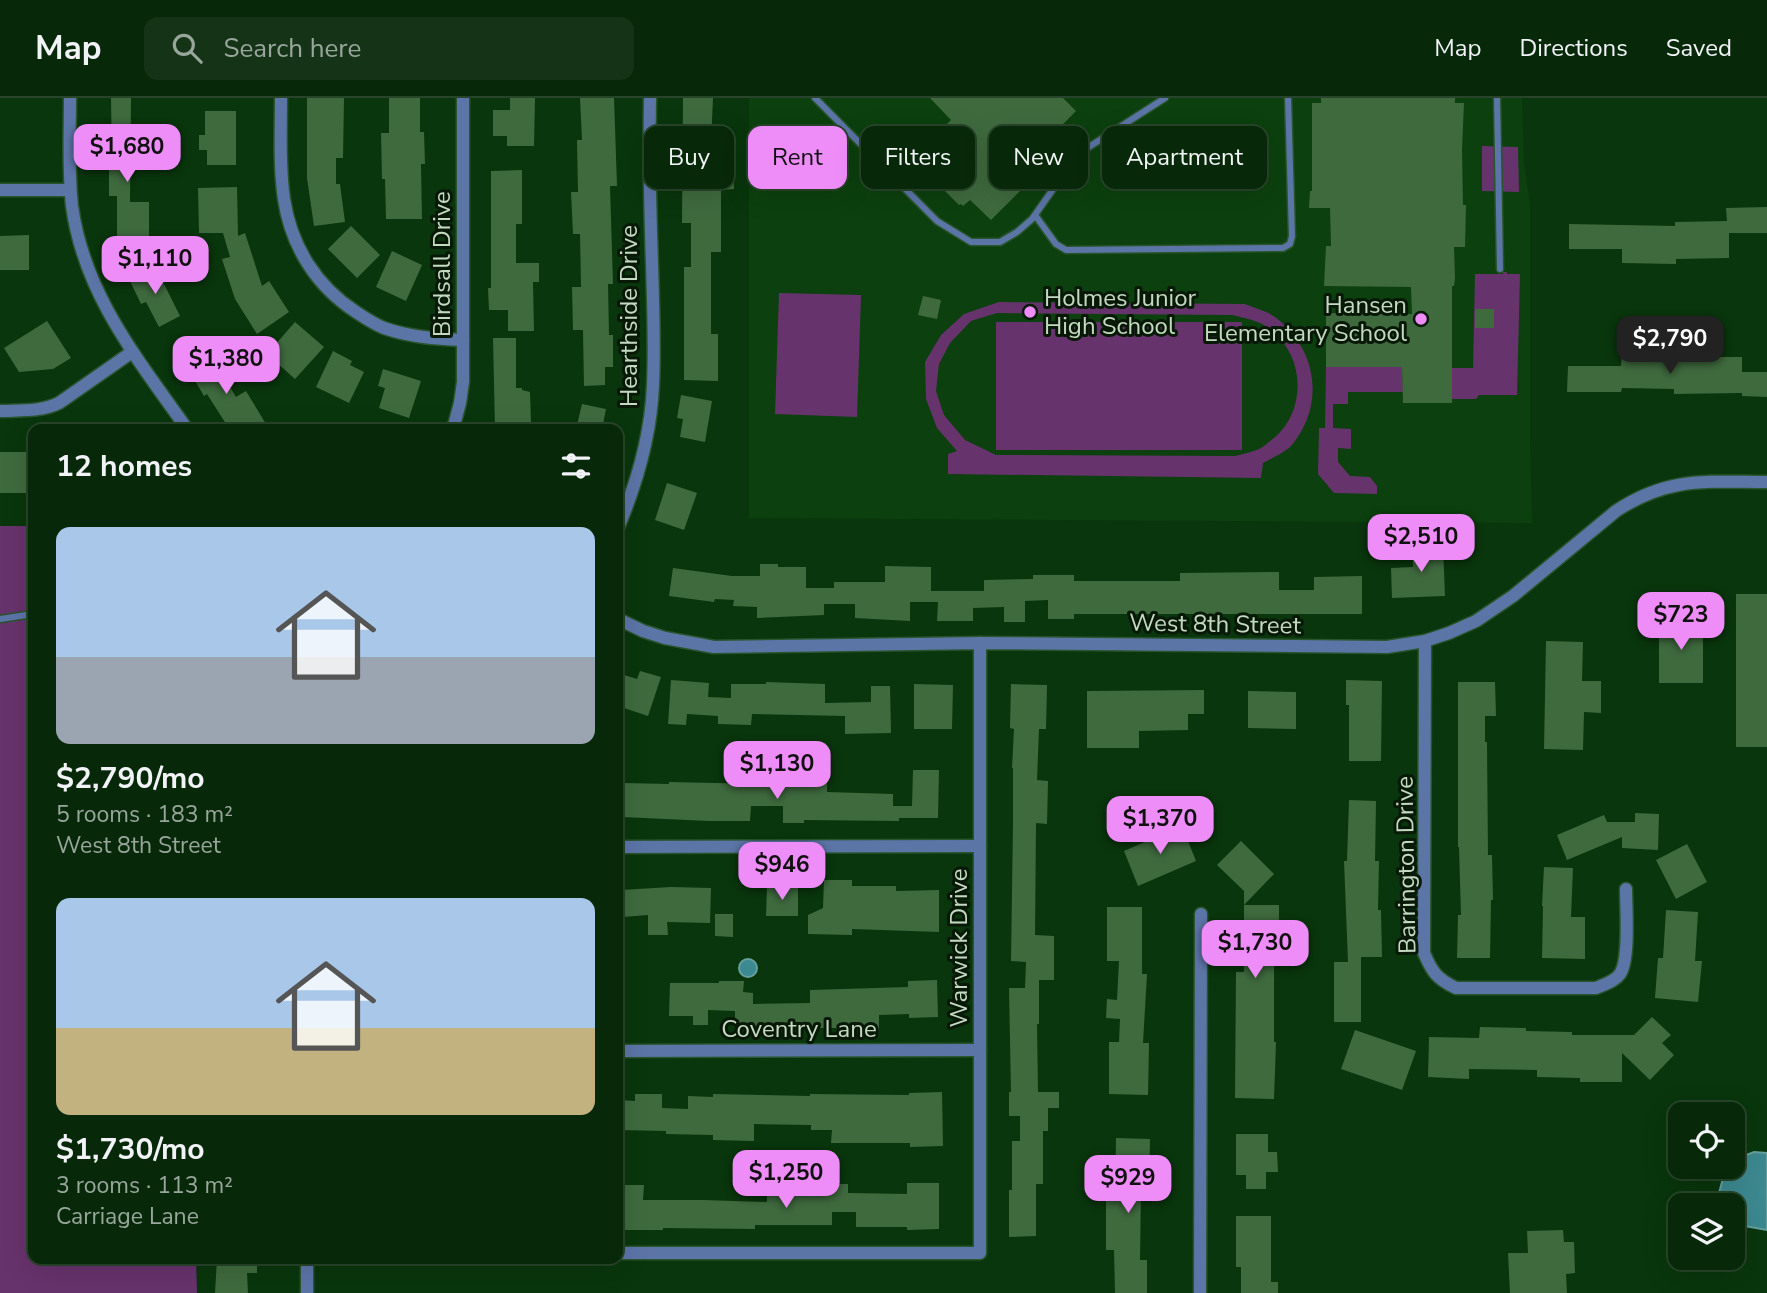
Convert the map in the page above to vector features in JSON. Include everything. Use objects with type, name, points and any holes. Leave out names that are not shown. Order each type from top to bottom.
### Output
[{"type":"street","points":[[70,98],[71,190],[77,231],[92,279],[115,326],[183,424]]},
{"type":"street","points":[[281,98],[284,200],[295,240],[314,274],[328,291],[345,305],[381,327],[423,337],[463,340]]},
{"type":"street","name":"Birdsall Drive","points":[[454,424],[463,382],[463,98]]},
{"type":"street","name":"Hearthside Drive","points":[[623,515],[637,478],[653,387],[650,98]]},
{"type":"street","points":[[0,190],[71,190]]},
{"type":"street","points":[[0,411],[48,408],[132,352]]},
{"type":"street","name":"West 8th Street","points":[[623,621],[665,638],[714,646],[980,643],[1387,647],[1425,641],[1476,621],[1513,596],[1633,500],[1683,483],[1767,482]]},
{"type":"street","name":"Barrington Drive","points":[[1425,641],[1424,953],[1431,969],[1441,981],[1457,988],[1596,988],[1611,983],[1621,973],[1625,959],[1626,889]]},
{"type":"street","name":"Warwick Drive","points":[[623,1253],[980,1253],[980,643]]},
{"type":"street","points":[[623,847],[980,846]]},
{"type":"street","points":[[1200,1293],[1201,914]]},
{"type":"street","name":"Coventry Lane","points":[[623,1051],[980,1050]]},
{"type":"street","points":[[307,1264],[307,1293]]},
{"type":"lane","points":[[815,98],[937,221],[971,242],[1000,242],[1017,232],[1035,215],[1078,154],[1165,98]]},
{"type":"lane","points":[[1035,215],[1056,244],[1066,250],[1283,248],[1290,244],[1292,236],[1288,98]]},
{"type":"lane","points":[[1497,98],[1500,269]]},
{"type":"lane","points":[[0,619],[28,615]]},
{"type":"shaded area","name":"Holmes Junior High School","points":[[749,98],[1522,98],[1524,162],[1530,203],[1532,523],[749,518],[749,189],[847,189],[847,126],[749,126]]},
{"type":"shaded area","points":[[1482,146],[1518,147],[1519,192],[1482,191]]},
{"type":"shaded area","points":[[1475,274],[1520,274],[1517,395],[1479,395],[1476,399],[1452,399],[1452,368],[1473,368]]},
{"type":"shaded area","points":[[779,293],[861,295],[857,417],[775,414]]},
{"type":"shaded area","points":[[999,302],[1245,304],[1275,317],[1300,344],[1312,378],[1309,413],[1291,446],[1263,463],[1261,478],[948,474],[948,454],[957,451],[937,428],[926,399],[925,362],[941,335],[964,314]],"holes":[[[997,313],[1232,315],[1259,323],[1280,338],[1295,366],[1297,381],[1297,397],[1285,426],[1264,446],[1245,454],[996,455],[965,440],[944,415],[936,391],[939,364],[950,343],[971,321]]]},
{"type":"shaded area","points":[[996,322],[1242,322],[1242,450],[996,450]]},
{"type":"shaded area","points":[[1326,367],[1402,367],[1403,392],[1348,392],[1348,404],[1333,404],[1333,428],[1351,429],[1351,449],[1338,448],[1338,462],[1350,476],[1370,477],[1377,486],[1377,494],[1334,493],[1318,474],[1319,428],[1325,428]]},
{"type":"shaded area","points":[[0,526],[28,526],[28,1264],[196,1264],[197,1293],[0,1293]]},
{"type":"water","points":[[748,959],[754,962],[757,968],[754,974],[748,977],[742,974],[739,968],[742,962]]},
{"type":"water","points":[[1754,1152],[1767,1153],[1767,1230],[1745,1226],[1745,1193],[1719,1193],[1723,1179],[1745,1179],[1745,1155]]},
{"type":"building","points":[[111,98],[131,98],[130,202],[149,202],[149,267],[117,238],[117,196],[109,196],[109,162],[112,162]]},
{"type":"building","points":[[307,98],[344,98],[343,158],[336,158],[336,184],[340,184],[345,222],[314,226],[307,178]]},
{"type":"building","points":[[389,98],[420,98],[420,132],[424,132],[425,164],[421,164],[422,219],[386,219],[381,133],[389,133]]},
{"type":"building","points":[[510,98],[535,98],[534,146],[507,146],[507,136],[493,136],[493,110],[510,110]]},
{"type":"building","points":[[580,98],[614,98],[617,186],[610,186],[613,284],[608,284],[613,367],[605,367],[605,385],[584,386],[583,330],[573,330],[572,287],[581,287],[580,234],[573,234],[571,192],[578,192],[577,140],[582,140]]},
{"type":"building","points":[[683,98],[713,98],[712,126],[683,126]]},
{"type":"building","points":[[930,98],[1063,98],[1076,111],[1061,126],[989,126],[989,189],[1022,189],[991,220],[970,200],[963,206],[959,205],[943,189],[975,189],[975,126],[945,126],[951,120]]},
{"type":"building","points":[[1321,98],[1455,98],[1455,103],[1464,103],[1462,150],[1463,205],[1466,205],[1465,247],[1454,247],[1452,403],[1403,403],[1402,367],[1326,367],[1326,313],[1412,314],[1411,287],[1324,286],[1326,246],[1331,246],[1330,208],[1309,208],[1312,191],[1312,103],[1321,103]]},
{"type":"building","points":[[205,111],[236,111],[236,165],[207,165],[207,150],[199,150],[199,135],[205,135]]},
{"type":"building","points":[[522,170],[522,224],[516,224],[516,263],[539,263],[539,282],[533,282],[534,331],[508,331],[508,310],[489,310],[491,171]]},
{"type":"building","points":[[237,187],[238,236],[245,233],[262,286],[269,281],[289,312],[257,334],[235,299],[222,259],[230,257],[223,233],[199,233],[198,188]]},
{"type":"building","points":[[682,189],[734,189],[721,190],[721,252],[711,252],[711,334],[718,334],[718,381],[684,380],[684,267],[691,267],[691,223],[682,223]]},
{"type":"building","points":[[1767,207],[1767,233],[1729,233],[1729,258],[1676,259],[1676,264],[1622,263],[1622,249],[1569,249],[1569,224],[1675,226],[1675,222],[1727,221],[1726,208]]},
{"type":"building","points":[[351,226],[380,255],[357,278],[328,249]]},
{"type":"building","points":[[29,235],[29,270],[0,270],[0,236]]},
{"type":"building","points":[[392,251],[422,265],[406,301],[376,287]]},
{"type":"building","points":[[155,266],[180,316],[159,327],[146,302],[141,304],[129,279]]},
{"type":"building","points":[[923,296],[941,300],[937,319],[918,315]]},
{"type":"building","points":[[1475,309],[1494,309],[1494,328],[1475,328]]},
{"type":"building","points":[[47,321],[71,358],[53,369],[19,372],[4,348]]},
{"type":"building","points":[[295,322],[324,347],[295,379],[267,354]]},
{"type":"building","points":[[493,338],[516,338],[516,388],[530,392],[531,424],[495,424]]},
{"type":"building","points":[[333,351],[352,361],[350,365],[364,372],[349,403],[316,387]]},
{"type":"building","points":[[1622,352],[1674,353],[1674,357],[1742,357],[1742,372],[1767,372],[1767,397],[1742,396],[1742,393],[1674,394],[1674,389],[1622,388],[1621,392],[1567,392],[1568,366],[1621,366]]},
{"type":"building","points":[[210,353],[236,397],[246,391],[266,424],[226,424],[207,394],[204,396],[187,367]]},
{"type":"building","points":[[383,369],[421,381],[409,418],[379,408],[385,388],[378,386]]},
{"type":"building","points":[[681,395],[712,401],[705,442],[680,437],[683,419],[677,418]]},
{"type":"building","points":[[582,404],[606,409],[603,424],[577,424]]},
{"type":"building","points":[[0,452],[28,452],[28,493],[0,493]]},
{"type":"building","points":[[667,483],[697,493],[684,530],[655,520]]},
{"type":"building","points":[[1443,545],[1445,596],[1392,598],[1391,568],[1413,567],[1412,546]]},
{"type":"building","points":[[760,564],[806,567],[806,588],[834,588],[834,582],[885,582],[885,566],[931,567],[931,591],[984,591],[984,580],[1033,579],[1033,575],[1074,575],[1074,581],[1180,581],[1180,573],[1279,572],[1279,590],[1314,590],[1314,577],[1362,576],[1362,614],[1074,614],[1074,619],[1048,619],[1048,600],[1025,601],[1025,622],[1004,622],[1004,607],[973,608],[973,621],[937,621],[938,602],[910,602],[910,621],[855,618],[855,604],[824,604],[824,615],[757,618],[757,607],[733,606],[734,600],[715,599],[714,602],[669,596],[673,568],[732,576],[760,576]]},
{"type":"building","points":[[1736,594],[1767,594],[1767,747],[1736,747]]},
{"type":"building","points":[[1659,622],[1703,622],[1703,683],[1659,683]]},
{"type":"building","points":[[1546,641],[1583,642],[1582,681],[1601,681],[1601,713],[1584,712],[1583,750],[1544,749]]},
{"type":"building","points":[[640,671],[661,677],[648,716],[623,708],[623,675],[637,679]]},
{"type":"building","points":[[671,680],[709,683],[708,697],[731,698],[731,684],[825,684],[825,703],[871,702],[871,686],[890,686],[891,733],[845,734],[845,716],[752,714],[751,725],[718,724],[718,716],[687,714],[686,725],[668,724]]},
{"type":"building","points":[[1346,680],[1382,681],[1381,761],[1349,761]]},
{"type":"building","points":[[1458,682],[1495,682],[1496,716],[1485,716],[1488,855],[1492,855],[1493,900],[1490,958],[1457,958],[1458,915],[1461,915],[1458,847]]},
{"type":"building","points":[[914,684],[953,685],[952,729],[914,729]]},
{"type":"building","points":[[1011,684],[1047,685],[1046,729],[1039,729],[1037,780],[1048,781],[1047,824],[1036,823],[1035,935],[1054,936],[1054,980],[1039,980],[1038,1092],[1059,1092],[1059,1108],[1048,1108],[1048,1131],[1043,1131],[1043,1184],[1036,1184],[1036,1236],[1009,1237],[1012,1141],[1020,1141],[1020,1116],[1009,1116],[1009,988],[1025,988],[1026,962],[1011,961],[1014,729],[1010,728]]},
{"type":"building","points":[[1204,690],[1204,714],[1188,714],[1188,730],[1139,731],[1139,748],[1087,748],[1087,691]]},
{"type":"building","points":[[1248,691],[1296,692],[1296,729],[1248,728]]},
{"type":"building","points":[[913,770],[939,770],[938,818],[899,818],[899,821],[804,820],[804,823],[783,823],[783,806],[751,806],[750,821],[623,817],[623,783],[763,784],[763,779],[809,779],[809,774],[827,774],[827,792],[893,794],[893,806],[912,806]]},
{"type":"building","points":[[1349,800],[1376,801],[1375,861],[1379,861],[1378,910],[1381,910],[1382,957],[1361,957],[1361,1022],[1334,1022],[1334,962],[1348,962],[1344,861],[1347,861]]},
{"type":"building","points":[[1635,813],[1659,814],[1658,850],[1622,848],[1622,837],[1567,860],[1557,835],[1604,815],[1607,822],[1635,822]]},
{"type":"building","points":[[1182,826],[1196,861],[1138,886],[1124,851]]},
{"type":"building","points":[[1241,841],[1274,874],[1244,905],[1244,891],[1217,865]]},
{"type":"building","points":[[1687,844],[1707,882],[1676,899],[1656,860]]},
{"type":"building","points":[[1544,867],[1573,868],[1571,917],[1585,917],[1585,959],[1542,958]]},
{"type":"building","points":[[824,880],[852,880],[852,886],[896,886],[896,891],[939,890],[939,932],[852,929],[852,935],[808,934],[808,915],[823,908]]},
{"type":"building","points":[[767,887],[798,887],[798,916],[766,916]]},
{"type":"building","points":[[711,888],[710,923],[667,922],[668,935],[648,935],[648,915],[623,917],[623,890]]},
{"type":"building","points":[[1244,905],[1279,905],[1279,960],[1274,960],[1274,1099],[1235,1098],[1236,972],[1244,972]]},
{"type":"building","points":[[1107,907],[1142,907],[1142,974],[1147,974],[1143,1043],[1149,1043],[1148,1095],[1109,1094],[1109,1042],[1119,1042],[1120,1019],[1106,1018],[1107,999],[1117,1000],[1119,961],[1107,961]]},
{"type":"building","points":[[1666,910],[1698,912],[1695,961],[1702,961],[1698,1002],[1655,998],[1658,958],[1663,958]]},
{"type":"building","points":[[715,914],[733,914],[733,937],[715,936]]},
{"type":"building","points":[[937,980],[938,1017],[879,1015],[879,1031],[857,1032],[857,1028],[798,1028],[798,1032],[764,1033],[764,1027],[735,1026],[735,1011],[708,1010],[708,1025],[693,1025],[693,1016],[669,1016],[670,983],[744,981],[743,992],[753,993],[753,1004],[810,1003],[810,990],[908,987],[908,981]]},
{"type":"building","points":[[1652,1017],[1671,1035],[1662,1043],[1674,1055],[1650,1080],[1622,1053],[1622,1082],[1580,1082],[1580,1078],[1537,1077],[1537,1070],[1469,1069],[1469,1079],[1428,1077],[1429,1037],[1479,1038],[1480,1027],[1572,1032],[1572,1035],[1634,1035]]},
{"type":"building","points":[[1355,1030],[1416,1051],[1402,1090],[1341,1069]]},
{"type":"building","points":[[942,1092],[943,1146],[910,1147],[910,1143],[831,1143],[832,1130],[811,1130],[811,1125],[754,1124],[754,1141],[713,1140],[713,1135],[666,1134],[666,1131],[623,1130],[623,1100],[635,1101],[635,1094],[662,1094],[662,1108],[688,1109],[688,1096],[713,1097],[713,1094],[810,1096]]},
{"type":"building","points":[[1236,1134],[1268,1134],[1268,1152],[1277,1152],[1278,1172],[1266,1172],[1266,1189],[1246,1189],[1246,1175],[1236,1175]]},
{"type":"building","points":[[1116,1138],[1150,1139],[1149,1188],[1141,1188],[1140,1260],[1147,1260],[1147,1293],[1115,1293],[1114,1250],[1106,1250],[1106,1199],[1115,1200]]},
{"type":"building","points":[[907,1183],[939,1183],[939,1229],[856,1227],[856,1212],[832,1212],[832,1225],[755,1225],[755,1229],[623,1230],[623,1185],[644,1185],[643,1200],[767,1202],[767,1196],[809,1196],[810,1184],[848,1184],[848,1193],[907,1194]]},
{"type":"building","points":[[1236,1216],[1271,1216],[1271,1282],[1278,1282],[1278,1293],[1241,1293],[1241,1267],[1236,1267]]},
{"type":"building","points":[[1563,1230],[1564,1242],[1574,1242],[1575,1273],[1566,1274],[1567,1293],[1510,1293],[1508,1253],[1528,1253],[1527,1231]]},
{"type":"building","points":[[217,1264],[257,1264],[257,1273],[247,1273],[248,1293],[215,1293]]},
{"type":"place","name":"Holmes Junior High School","points":[[1030,312]]},
{"type":"place","name":"Hansen Elementary School","points":[[1421,319]]}]
